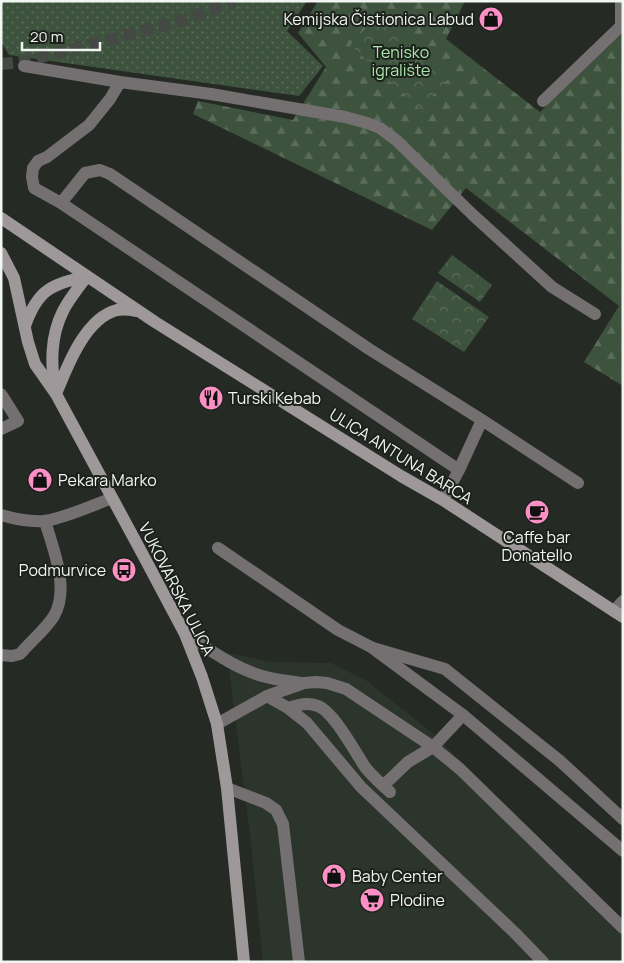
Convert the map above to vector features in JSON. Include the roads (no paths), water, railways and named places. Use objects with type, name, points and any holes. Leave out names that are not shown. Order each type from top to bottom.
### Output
[{"type":"main road","points":[[1,218],[87,276]]},
{"type":"main road","name":"VUKOVARSKA ULICA","points":[[1,254],[14,278],[28,342],[35,364],[56,394],[185,634],[202,677],[217,724],[227,788],[244,962]]},
{"type":"main road","points":[[25,327],[31,310],[42,294],[59,283],[87,276]]},
{"type":"main road","name":"ULICA ANTUNA BARCA","points":[[87,276],[137,311],[401,476],[443,500],[618,614]]},
{"type":"main road","name":"VUKOVARSKA ULICA","points":[[56,394],[52,354],[54,336],[63,311],[87,276]]},
{"type":"main road","points":[[56,394],[74,354],[86,334],[100,319],[118,310],[137,311]]},
{"type":"street","points":[[542,101],[621,26],[621,1]]},
{"type":"street","points":[[24,66],[120,82],[211,94],[344,117],[380,128],[396,140],[552,287],[595,314]]},
{"type":"street","points":[[120,82],[110,99],[89,125],[47,157],[38,161],[33,168],[34,188],[61,203],[459,470]]},
{"type":"street","points":[[61,203],[85,173],[100,170],[110,174],[368,349],[578,483]]},
{"type":"street","points":[[1,394],[18,421],[1,429]]},
{"type":"street","points":[[443,500],[482,420]]},
{"type":"street","points":[[1,515],[16,520],[45,521],[82,510],[112,498]]},
{"type":"street","points":[[1,655],[12,656],[20,654],[53,617],[57,609],[60,599],[60,579],[45,521]]},
{"type":"street","points":[[218,548],[338,630],[371,647],[463,715],[623,851]]},
{"type":"street","points":[[618,614],[623,601]]},
{"type":"street","points":[[185,634],[233,664],[264,676],[304,683]]},
{"type":"street","points":[[371,647],[445,668],[560,761],[623,819]]},
{"type":"street","points":[[217,724],[267,696],[304,683],[327,683],[346,689],[433,747],[460,769],[623,928]]},
{"type":"street","points":[[267,696],[288,708],[307,723],[361,786],[543,962]]},
{"type":"street","points":[[288,708],[302,704],[320,707],[328,713],[366,768],[386,789],[408,762],[433,747],[463,715]]},
{"type":"street","points":[[227,788],[266,803],[276,810],[283,824],[300,962]]},
{"type":"tunnel","points":[[1,64],[22,62],[181,21],[235,1]]},
{"type":"place","name":"Kemijska Čistionica Labud","points":[[491,19]]},
{"type":"place","name":"Turski Kebab","points":[[211,398]]},
{"type":"place","name":"Pekara Marko","points":[[40,480]]},
{"type":"place","name":"Caffe bar Donatello","points":[[537,512]]},
{"type":"place","name":"Podmurvice","points":[[124,570]]},
{"type":"place","name":"Baby Center","points":[[334,876]]},
{"type":"place","name":"Plodine","points":[[372,900]]},
{"type":"park label","name":"Tenisko igralište","points":[[401,61]]}]
